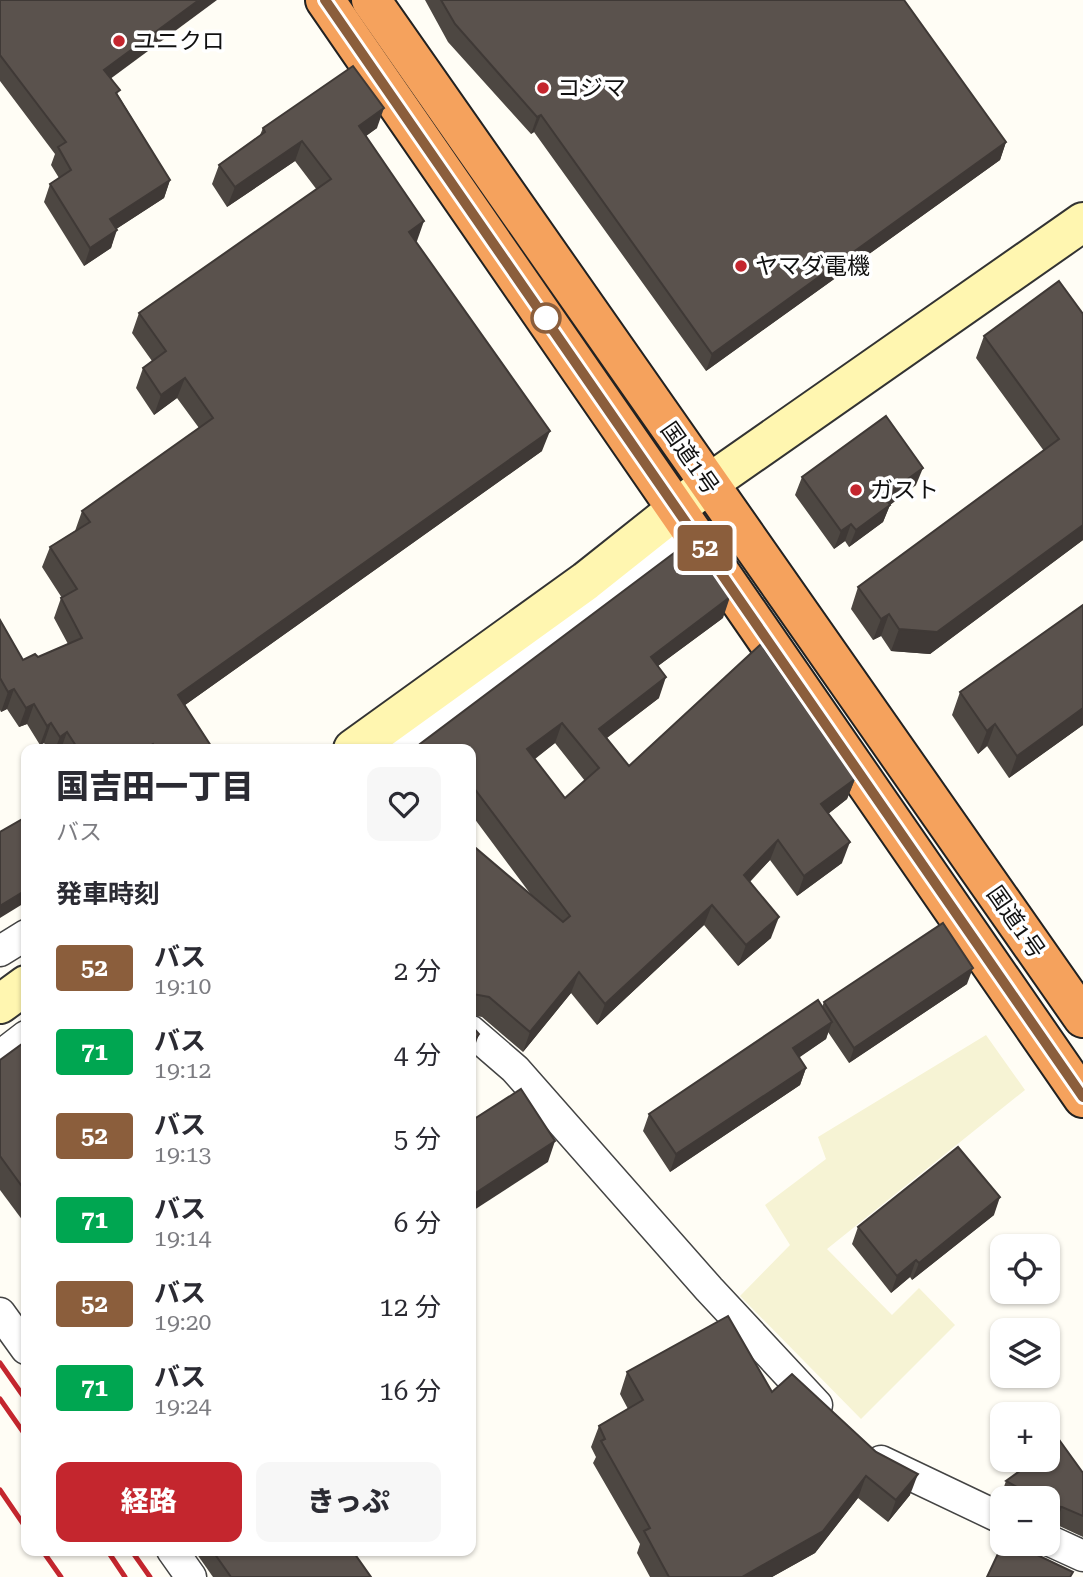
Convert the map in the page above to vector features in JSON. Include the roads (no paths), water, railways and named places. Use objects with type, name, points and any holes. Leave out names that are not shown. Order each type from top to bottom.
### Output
[{"type":"highway","name":"国道1号","points":[[325,0],[1083,1098]]},
{"type":"highway","name":"国道1号","points":[[371,0],[1083,1018]]},
{"type":"street","points":[[410,744],[684,517],[708,484],[1083,222]]},
{"type":"street","points":[[360,744],[586,581],[684,517]]},
{"type":"street","points":[[0,951],[21,938]]},
{"type":"street","points":[[0,1004],[21,989]]},
{"type":"street","points":[[476,1035],[515,1069],[718,1299],[810,1398],[880,1461],[990,1513]]},
{"type":"street","points":[[0,1056],[21,1040]]},
{"type":"street","points":[[0,1313],[21,1342]]},
{"type":"street","points":[[1060,1545],[1083,1556]]},
{"type":"street","points":[[176,1556],[191,1577]]},
{"type":"railway","points":[[0,1363],[21,1393]]},
{"type":"railway","points":[[0,1399],[21,1429]]},
{"type":"railway","points":[[0,1490],[21,1521]]},
{"type":"railway","points":[[46,1556],[61,1577]]},
{"type":"railway","points":[[111,1556],[125,1577]]},
{"type":"railway","points":[[135,1556],[150,1577]]},
{"type":"place","name":"ユニクロ","points":[[119,41]]},
{"type":"place","name":"コジマ","points":[[543,88]]},
{"type":"place","name":"ヤマダ電機","points":[[741,266]]},
{"type":"place","name":"ガスト","points":[[856,490]]}]
